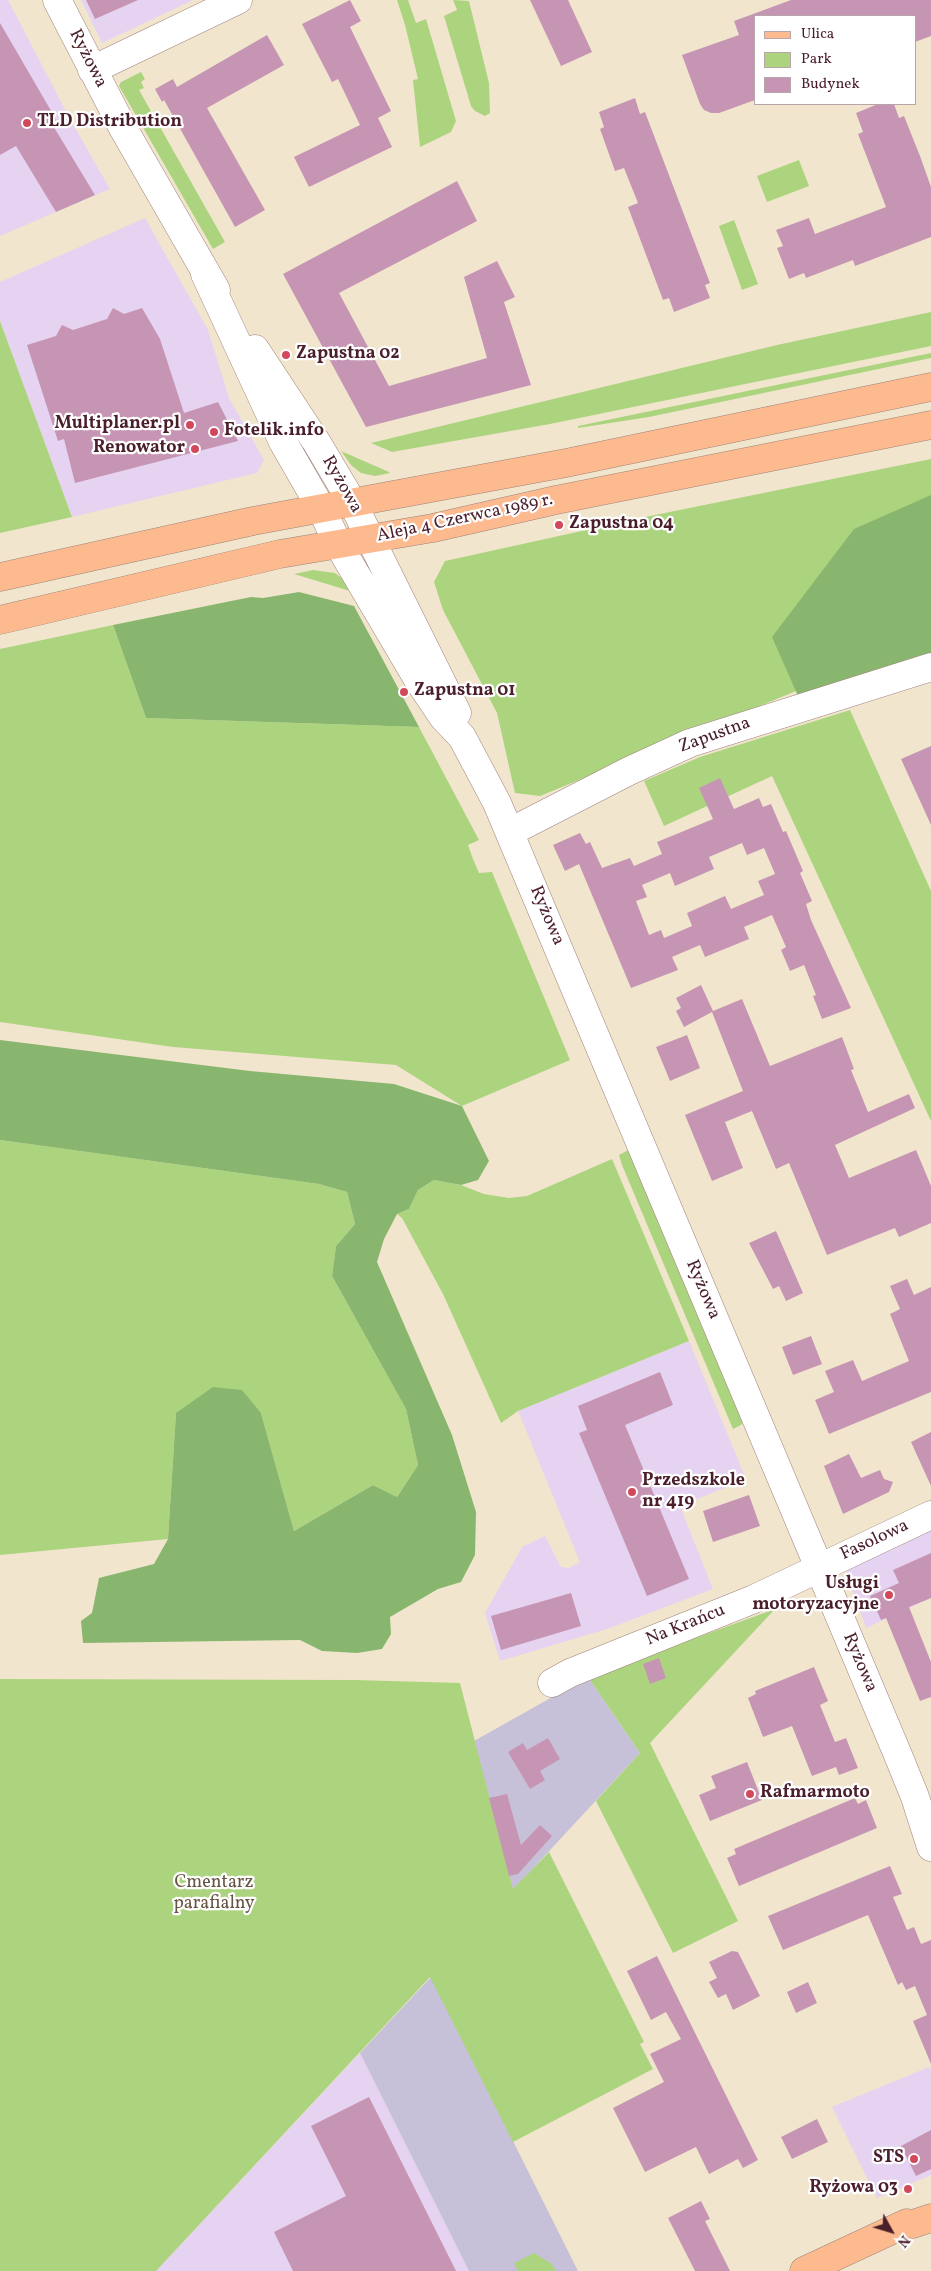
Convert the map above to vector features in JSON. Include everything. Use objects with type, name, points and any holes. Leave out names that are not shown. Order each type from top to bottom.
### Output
[{"type":"main road","name":"Aleja 4 Czerwca 1989 r.","points":[[0,577],[253,521],[566,463],[931,387]]},
{"type":"main road","name":"Aleja 4 Czerwca 1989 r.","points":[[0,620],[268,557],[433,528],[565,498],[931,425]]},
{"type":"main road","points":[[804,2271],[919,2221],[912,2212],[931,2200]]},
{"type":"street","name":"Ryżowa","points":[[57,0],[92,70],[205,274],[283,442],[321,508],[338,544],[420,683],[443,717],[462,737]]},
{"type":"street","points":[[92,70],[238,0]]},
{"type":"street","name":"Ryżowa","points":[[205,274],[317,443],[352,502],[457,711],[462,737],[510,832],[915,1797],[931,1847]]},
{"type":"street","name":"Zapustna","points":[[510,832],[629,771],[690,743],[931,667]]},
{"type":"street","name":"Fasolowa","points":[[818,1567],[931,1515]]},
{"type":"street","name":"Na Krańcu","points":[[552,1682],[754,1598],[818,1567]]},
{"type":"shaded area","points":[[0,0],[8,0],[70,119],[110,189],[0,236]]},
{"type":"shaded area","points":[[81,0],[193,0],[102,43]]},
{"type":"shaded area","points":[[145,218],[208,330],[229,398],[264,460],[257,473],[72,517],[0,321],[0,282]]},
{"type":"shaded area","name":"Przedszkole nr 419","points":[[689,1341],[746,1479],[680,1506],[713,1589],[607,1629],[500,1661],[485,1613],[522,1547],[545,1536],[561,1567],[569,1568],[580,1562],[518,1411]]},
{"type":"shaded area","points":[[931,1527],[931,1598],[866,1628],[846,1573],[855,1563]]},
{"type":"shaded area","points":[[588,1677],[640,1753],[513,1890],[474,1741]]},
{"type":"shaded area","points":[[431,1977],[578,2271],[469,2271],[360,2053]]},
{"type":"shaded area","points":[[360,2053],[469,2271],[156,2271]]},
{"type":"shaded area","points":[[929,2067],[931,2071],[931,2175],[877,2198],[832,2107]]},
{"type":"green space","points":[[397,0],[408,0],[416,23],[426,19],[456,121],[451,132],[420,147],[413,80],[418,79]]},
{"type":"green space","points":[[453,0],[469,1],[489,83],[490,113],[485,116],[475,111],[471,106],[444,16],[457,10]]},
{"type":"green space","points":[[141,72],[145,79],[141,82],[144,88],[139,90],[225,242],[213,249],[119,86],[121,82]]},
{"type":"green space","points":[[799,160],[809,186],[767,202],[757,176]]},
{"type":"green space","points":[[734,220],[758,284],[742,290],[719,226]]},
{"type":"green space","points":[[931,312],[931,346],[550,424],[392,452],[371,443],[777,345]]},
{"type":"green space","points":[[0,321],[72,517],[0,533]]},
{"type":"green space","points":[[931,353],[931,358],[649,417],[578,428],[578,426]]},
{"type":"green space","points":[[341,451],[390,473],[375,476],[361,473],[351,465]]},
{"type":"green space","points":[[931,459],[931,647],[840,673],[540,796],[515,793],[497,713],[443,610],[434,582],[445,561],[650,516]]},
{"type":"green space","points":[[931,495],[931,654],[798,696],[772,637],[854,529]]},
{"type":"green space","points":[[313,570],[335,573],[344,580],[350,591],[294,574]]},
{"type":"green space","points":[[299,592],[354,606],[419,727],[146,718],[113,625],[251,597],[263,598]]},
{"type":"green space","points":[[113,625],[146,718],[419,727],[479,840],[468,845],[473,859],[479,873],[492,872],[570,1060],[462,1106],[396,1065],[173,1047],[0,1022],[0,649]]},
{"type":"green space","points":[[850,710],[931,891],[931,1121],[772,776],[664,826],[644,781],[700,757]]},
{"type":"green space","points":[[0,1040],[250,1071],[394,1084],[462,1106],[489,1161],[478,1180],[461,1185],[434,1180],[418,1190],[409,1209],[397,1214],[384,1239],[377,1262],[452,1435],[476,1512],[475,1555],[461,1582],[438,1589],[390,1617],[391,1634],[382,1649],[357,1653],[322,1651],[300,1640],[83,1643],[81,1621],[92,1613],[99,1578],[154,1564],[168,1539],[176,1413],[213,1387],[242,1390],[261,1413],[294,1531],[373,1485],[397,1497],[418,1465],[406,1409],[332,1276],[336,1246],[355,1224],[347,1192],[319,1184],[0,1140]]},
{"type":"green space","points":[[0,1140],[319,1184],[347,1192],[355,1224],[336,1246],[332,1276],[406,1409],[418,1465],[397,1497],[373,1485],[294,1531],[261,1413],[176,1413],[168,1539],[0,1555]]},
{"type":"green space","points":[[630,1149],[743,1422],[733,1429],[622,1165],[619,1155]]},
{"type":"green space","points":[[612,1159],[689,1341],[518,1411],[501,1423],[443,1294],[402,1218],[397,1214],[409,1209],[418,1190],[434,1180],[461,1185],[484,1194],[509,1198],[527,1196]]},
{"type":"green space","points":[[775,1609],[650,1743],[738,1921],[673,1953],[596,1801],[640,1753],[588,1677]]},
{"type":"green space","name":"Cmentarz parafialny","points":[[0,1679],[355,1680],[460,1683],[513,1889],[549,1852],[644,2042],[640,2044],[653,2069],[513,2142],[430,1977],[156,2271],[0,2271]]},
{"type":"green space","points":[[534,2253],[552,2264],[556,2271],[518,2271],[514,2263]]},
{"type":"building","points":[[86,0],[138,0],[95,19]]},
{"type":"building","points":[[350,0],[361,21],[350,27],[391,111],[378,118],[392,147],[309,187],[294,157],[360,125],[338,79],[332,82],[302,24]]},
{"type":"building","points":[[530,0],[568,0],[592,52],[561,66]]},
{"type":"building","points":[[791,0],[931,0],[931,36],[916,42],[916,15],[754,15],[754,100],[719,113],[711,113],[704,110],[700,104],[682,55],[739,35],[734,21]]},
{"type":"building","points":[[0,23],[57,121],[52,124],[95,195],[56,212],[16,146],[0,155]]},
{"type":"building","points":[[267,35],[284,65],[207,108],[265,210],[235,227],[164,100],[162,102],[155,89],[173,79],[177,87]]},
{"type":"building","points":[[635,98],[640,114],[645,112],[710,283],[705,285],[710,298],[674,312],[669,298],[663,300],[628,207],[638,203],[624,168],[615,171],[600,129],[604,127],[599,112]]},
{"type":"building","points":[[876,105],[894,105],[899,118],[904,116],[931,187],[931,237],[855,266],[853,260],[806,278],[804,273],[789,279],[777,248],[783,246],[776,230],[809,218],[815,234],[886,207],[858,134],[863,132],[856,113]]},
{"type":"building","points":[[457,181],[477,221],[339,293],[389,386],[487,358],[464,277],[497,261],[515,297],[504,302],[531,385],[366,427],[283,274]]},
{"type":"building","points":[[113,308],[124,314],[142,308],[160,339],[184,413],[218,402],[238,441],[75,483],[64,439],[58,441],[27,345],[56,336],[62,325],[73,330],[107,319]]},
{"type":"building","points":[[931,746],[931,825],[901,759]]},
{"type":"building","points":[[720,778],[734,809],[759,798],[763,807],[771,804],[783,832],[786,831],[803,871],[800,873],[812,901],[806,904],[811,920],[851,1008],[822,1019],[813,996],[816,995],[804,965],[790,971],[781,950],[786,947],[772,915],[744,927],[749,939],[705,957],[700,945],[672,957],[678,970],[631,988],[579,864],[565,871],[553,845],[580,833],[586,844],[590,842],[602,868],[630,858],[634,866],[662,854],[657,842],[713,819],[699,788]],"holes":[[[742,843],[747,855],[764,848],[775,874],[758,881],[764,895],[731,909],[725,896],[687,913],[692,926],[664,938],[661,930],[649,935],[636,901],[647,897],[642,885],[670,873],[675,886],[714,869],[709,857]]]},
{"type":"building","points":[[701,985],[713,1011],[742,999],[770,1066],[842,1037],[854,1069],[851,1070],[868,1112],[909,1094],[915,1108],[835,1145],[849,1178],[916,1150],[931,1186],[931,1223],[899,1237],[895,1228],[827,1255],[789,1163],[776,1169],[752,1111],[725,1122],[743,1168],[712,1181],[685,1115],[743,1091],[712,1012],[684,1027],[676,1011],[681,1008],[676,998]]},
{"type":"building","points":[[687,1035],[700,1068],[670,1081],[656,1047]]},
{"type":"building","points":[[776,1231],[803,1293],[786,1301],[779,1286],[773,1289],[749,1243]]},
{"type":"building","points":[[907,1279],[914,1295],[931,1287],[931,1392],[829,1434],[815,1400],[834,1392],[825,1371],[853,1360],[862,1381],[909,1361],[890,1314],[900,1309],[890,1286]]},
{"type":"building","points":[[811,1336],[822,1364],[793,1375],[782,1347]]},
{"type":"building","points":[[660,1372],[673,1405],[625,1425],[689,1579],[647,1596],[579,1433],[587,1430],[578,1406]]},
{"type":"building","points":[[931,1432],[931,1486],[911,1442]]},
{"type":"building","points":[[849,1454],[861,1478],[880,1470],[884,1479],[893,1482],[889,1492],[843,1514],[824,1466]]},
{"type":"building","points":[[749,1495],[760,1526],[713,1542],[703,1511]]},
{"type":"building","points":[[931,1553],[931,1598],[909,1607],[931,1662],[931,1697],[920,1701],[886,1618],[881,1620],[870,1596],[899,1583],[893,1570]]},
{"type":"building","points":[[571,1593],[581,1626],[501,1650],[491,1616]]},
{"type":"building","points":[[659,1658],[666,1678],[650,1684],[643,1664]]},
{"type":"building","points":[[814,1667],[828,1701],[820,1705],[835,1742],[846,1738],[858,1768],[839,1775],[836,1767],[812,1776],[792,1726],[763,1737],[748,1698],[756,1694],[755,1691]]},
{"type":"building","points":[[548,1738],[560,1759],[540,1771],[545,1780],[530,1789],[508,1752],[523,1743],[527,1750]]},
{"type":"building","points":[[747,1762],[762,1800],[710,1821],[699,1795],[716,1788],[711,1776]]},
{"type":"building","points":[[507,1794],[521,1845],[540,1825],[552,1836],[518,1874],[509,1876],[489,1798]]},
{"type":"building","points":[[855,1798],[858,1804],[866,1800],[877,1828],[739,1886],[727,1858],[736,1854],[734,1849]]},
{"type":"building","points":[[890,1866],[902,1894],[893,1897],[907,1930],[914,1927],[921,1944],[931,1940],[931,2064],[913,2021],[927,2015],[915,1986],[906,1990],[902,1982],[898,1985],[868,1915],[783,1950],[768,1916]]},
{"type":"building","points":[[732,1951],[738,1952],[760,1996],[733,2010],[726,1994],[718,1998],[709,1982],[717,1978],[709,1962]]},
{"type":"building","points":[[657,1956],[758,2160],[743,2168],[738,2159],[709,2174],[696,2147],[645,2172],[613,2108],[664,2082],[650,2054],[681,2039],[666,2012],[651,2020],[627,1971]]},
{"type":"building","points":[[808,1982],[817,2003],[796,2013],[787,1992]]},
{"type":"building","points":[[369,2097],[456,2271],[293,2271],[274,2232],[346,2196],[311,2126]]},
{"type":"building","points":[[817,2119],[828,2142],[792,2159],[781,2137]]},
{"type":"building","points":[[931,2130],[931,2169],[916,2176],[901,2146]]},
{"type":"building","points":[[701,2201],[710,2219],[705,2221],[730,2271],[695,2271],[668,2218]]},
{"type":"place","name":"TLD Distribution","points":[[27,123]]},
{"type":"place","name":"Zapustna 02","points":[[286,355]]},
{"type":"place","name":"Multiplaner.pl","points":[[190,425]]},
{"type":"place","name":"Fotelik.info","points":[[214,432]]},
{"type":"place","name":"Renowator","points":[[195,449]]},
{"type":"place","name":"Zapustna 04","points":[[559,525]]},
{"type":"place","name":"Zapustna 01","points":[[404,692]]},
{"type":"place","name":"Przedszkole nr 419","points":[[632,1492]]},
{"type":"place","name":"Usługi motoryzacyjne","points":[[889,1595]]},
{"type":"place","name":"Rafmarmoto","points":[[750,1794]]},
{"type":"place","name":"STS","points":[[914,2159]]},
{"type":"place","name":"Ryżowa 03","points":[[908,2189]]}]
